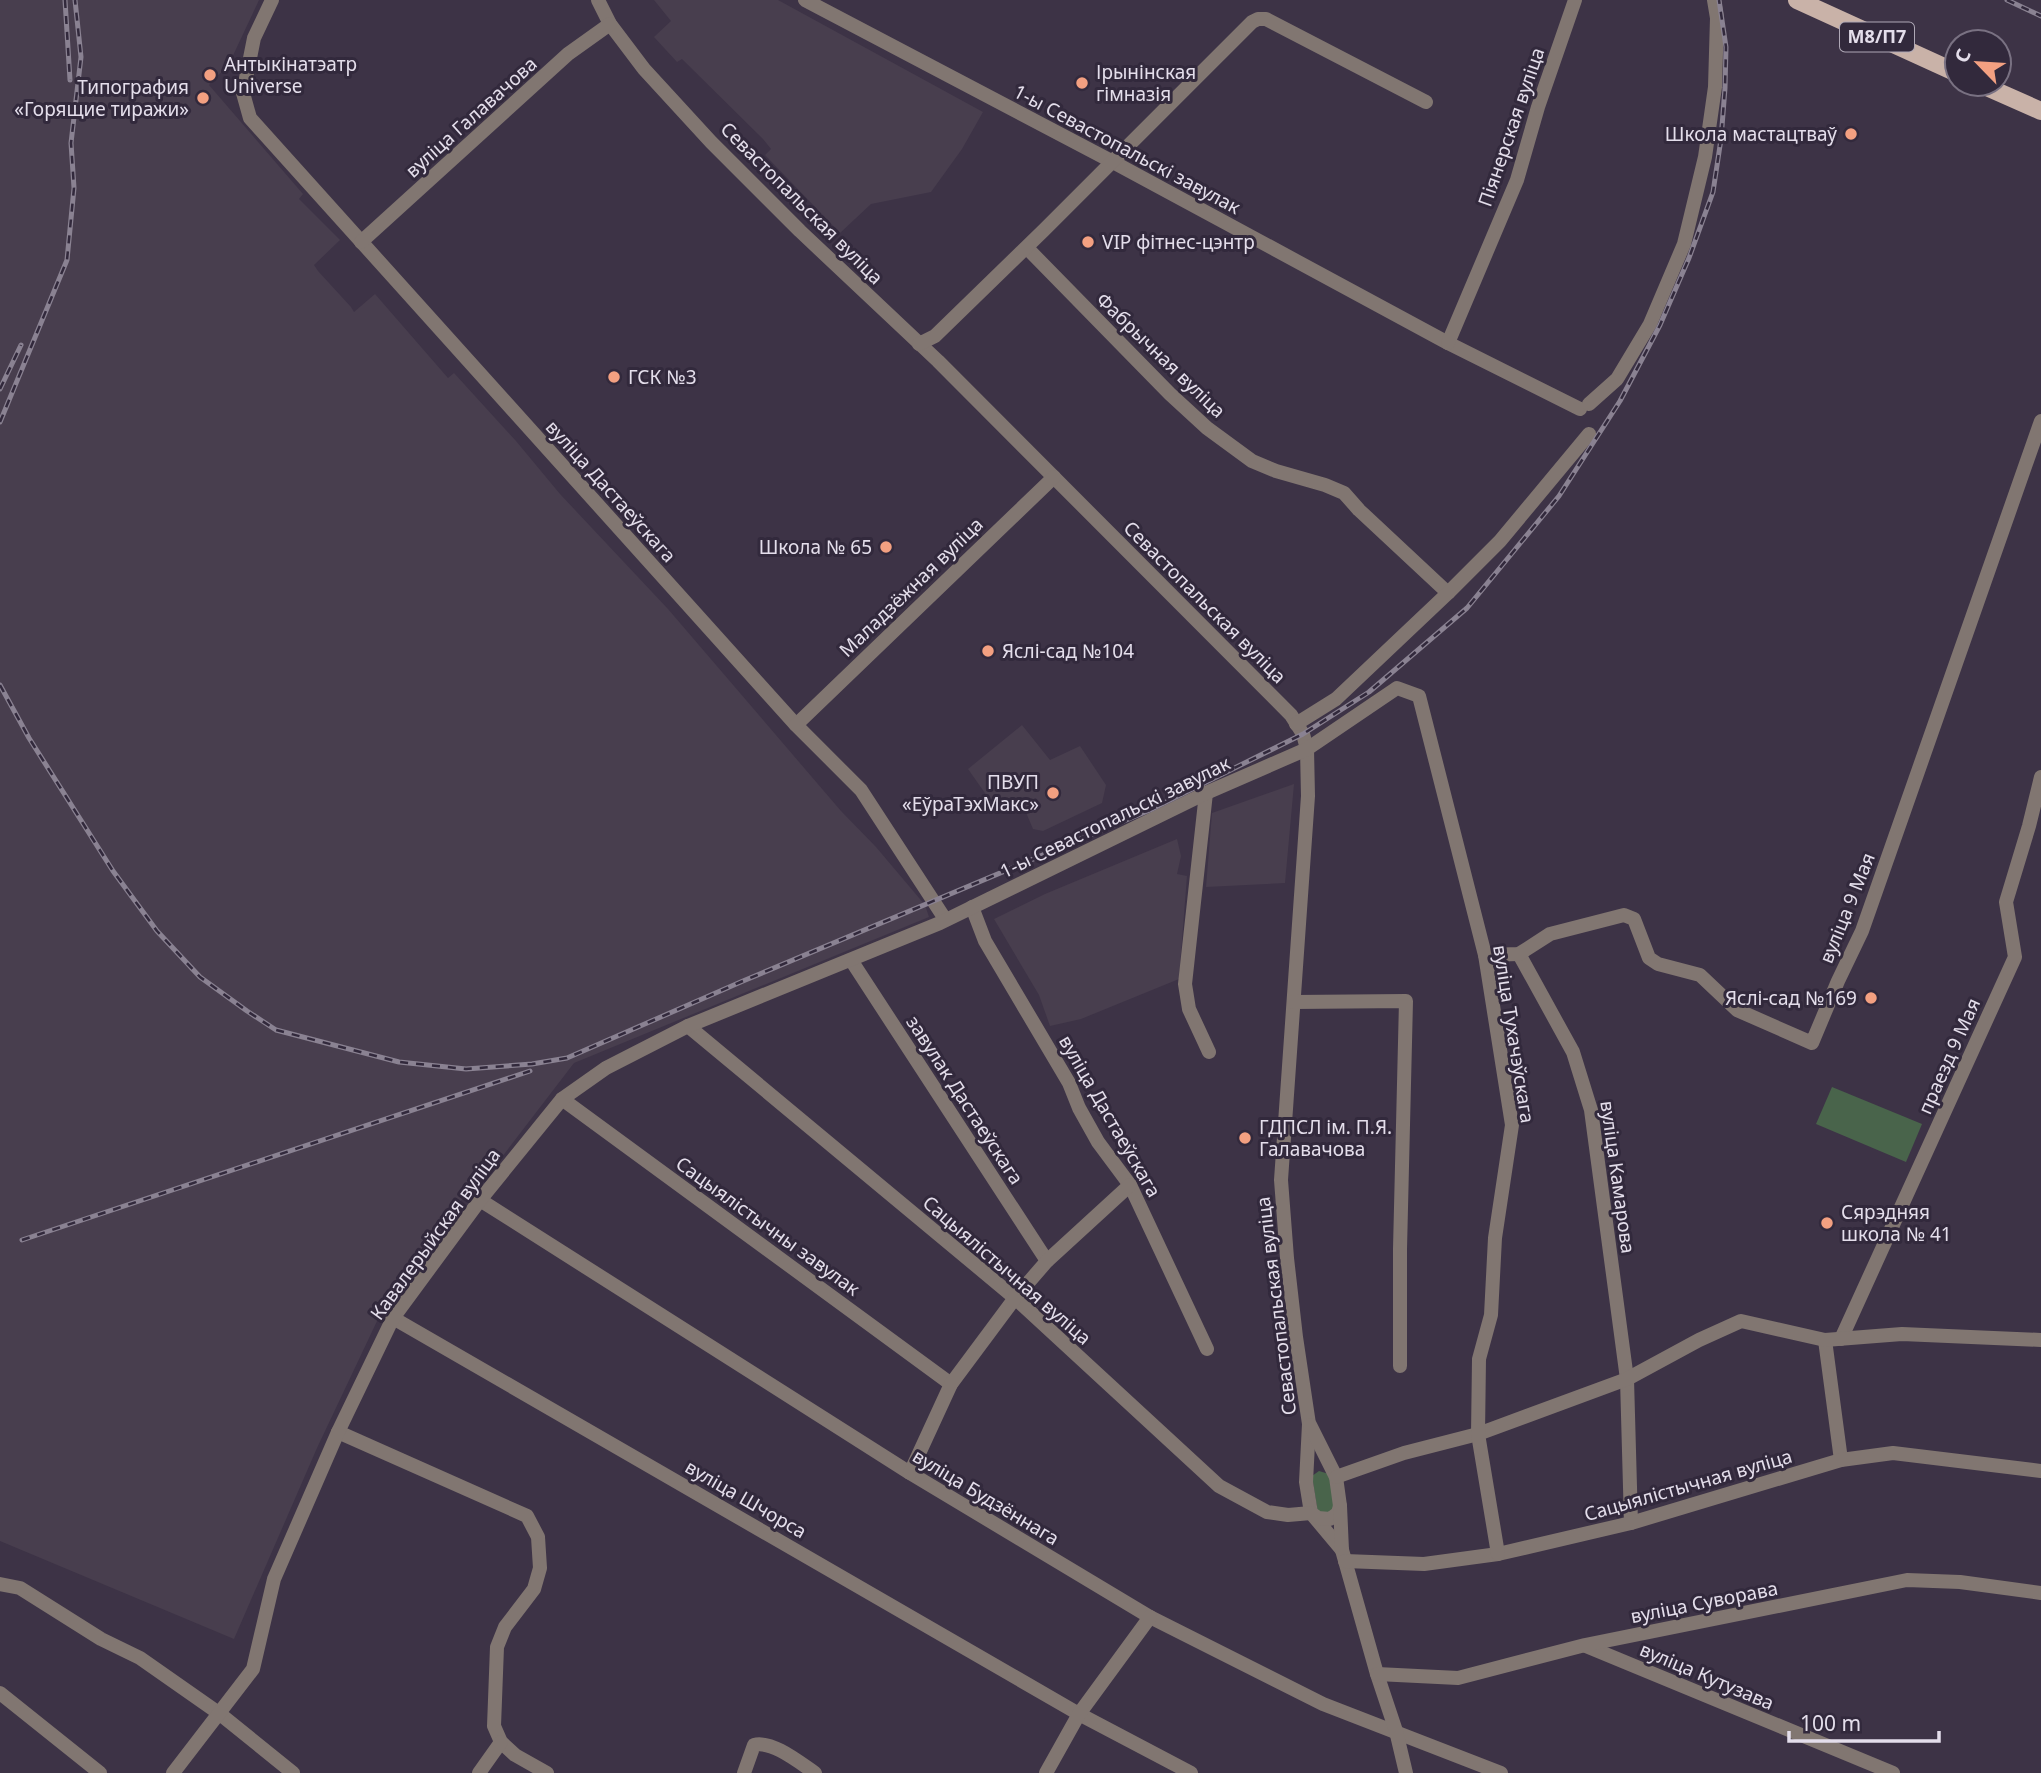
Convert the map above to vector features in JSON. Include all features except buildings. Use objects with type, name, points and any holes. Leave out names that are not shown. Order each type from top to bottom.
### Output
[{"type":"main road","name":"М8/П7","points":[[1797,0],[1943,67]]},
{"type":"main road","points":[[2012,98],[2041,111]]},
{"type":"street","name":"вуліца Дастаеўскага","points":[[272,0],[254,38],[243,93],[250,118],[796,725],[861,790],[943,921]]},
{"type":"street","name":"Севастопальская вуліца","points":[[598,0],[610,24],[644,69],[711,142],[1054,477],[1291,715],[1303,734],[1307,748],[1308,796],[1281,1180],[1293,1311],[1309,1424],[1306,1482],[1311,1513],[1343,1556]]},
{"type":"street","name":"1-ы Севастопальскі завулак","points":[[805,0],[1448,343],[1585,407],[1617,379],[1650,324],[1684,244],[1705,157],[1715,87],[1717,18],[1714,0]]},
{"type":"street","name":"Піянерская вуліца","points":[[1448,343],[1517,180],[1538,107],[1575,0]]},
{"type":"street","points":[[919,344],[934,336],[1027,248],[1258,19],[1266,19],[1426,102]]},
{"type":"street","name":"вуліца Галавачова","points":[[361,242],[568,54],[610,24]]},
{"type":"street","name":"Фабрычная вуліца","points":[[1027,248],[1170,394],[1207,428],[1252,461],[1344,494],[1448,593]]},
{"type":"street","name":"вуліца 9 Мая","points":[[1519,954],[1550,934],[1623,915],[1634,919],[1649,958],[1658,964],[1700,975],[1737,1010],[1812,1043],[1863,931],[2041,421]]},
{"type":"street","points":[[1296,724],[1336,699],[1448,593],[1500,541],[1589,434]]},
{"type":"street","name":"Маладзёжная вуліца","points":[[796,725],[1054,477]]},
{"type":"street","name":"вуліца Тухачэўскага","points":[[1307,748],[1397,688],[1419,696],[1485,955],[1512,1125],[1495,1238],[1491,1315],[1479,1359],[1478,1434],[1498,1555]]},
{"type":"street","name":"1-ы Севастопальскі завулак","points":[[943,921],[1206,793],[1307,748]]},
{"type":"street","name":"праезд 9 Мая","points":[[1841,1339],[2015,957],[2006,902],[2041,777]]},
{"type":"street","points":[[1206,793],[1185,984],[1189,1009],[1209,1052]]},
{"type":"street","name":"вуліца Дастаеўскага","points":[[972,907],[985,941],[1069,1083],[1098,1142],[1130,1185],[1207,1349]]},
{"type":"street","name":"Кавалерыйская вуліца","points":[[173,1773],[253,1669],[274,1580],[338,1432],[393,1318],[480,1200],[562,1099],[606,1068],[688,1026],[943,921]]},
{"type":"street","points":[[1485,955],[1519,954]]},
{"type":"street","name":"вуліца Камарова","points":[[1519,954],[1573,1052],[1591,1110],[1627,1379],[1631,1523]]},
{"type":"street","name":"завулак Дастаеўскага","points":[[851,960],[1047,1261]]},
{"type":"street","points":[[1294,1002],[1405,1001],[1400,1366]]},
{"type":"street","name":"Сацыялістычная вуліца","points":[[688,1026],[1015,1298],[1219,1486],[1267,1513],[1288,1516],[1311,1513]]},
{"type":"street","name":"Сацыялістычны завулак","points":[[562,1099],[951,1384]]},
{"type":"street","points":[[910,1473],[951,1384],[1015,1298],[1047,1261],[1130,1185]]},
{"type":"street","name":"вуліца Будзённага","points":[[480,1200],[910,1473],[1150,1617],[1323,1704],[1501,1773]]},
{"type":"street","name":"вуліца Шчорса","points":[[393,1318],[1079,1714],[1191,1773]]},
{"type":"street","points":[[1306,1482],[1308,1476],[1318,1468],[1322,1467],[1334,1474],[1478,1434],[1627,1379],[1699,1340],[1741,1321],[1825,1340],[1902,1334],[2041,1339]]},
{"type":"street","points":[[1825,1340],[1841,1460]]},
{"type":"street","name":"Севастопальская вуліца","points":[[1309,1424],[1334,1474],[1340,1506],[1343,1556],[1396,1731],[1406,1773]]},
{"type":"street","points":[[338,1432],[527,1516],[538,1537],[540,1568],[534,1589],[505,1627],[498,1647],[494,1726],[501,1742],[515,1755],[547,1773]]},
{"type":"street","name":"Сацыялістычная вуліца","points":[[1343,1556],[1424,1564],[1498,1555],[1631,1523],[1841,1460],[1893,1453],[2041,1471]]},
{"type":"street","points":[[1311,1513],[1318,1518],[1330,1520],[1338,1513],[1340,1506]]},
{"type":"street","name":"вуліца Суворава","points":[[1377,1674],[1458,1678],[1585,1645],[1907,1580],[1960,1582],[2041,1593]]},
{"type":"street","points":[[0,1584],[20,1588],[101,1639],[140,1658],[220,1714],[293,1773]]},
{"type":"street","points":[[1046,1773],[1079,1714],[1150,1617]]},
{"type":"street","name":"вуліца Кутузава","points":[[1585,1645],[1894,1773]]},
{"type":"street","points":[[0,1693],[100,1773]]},
{"type":"street","points":[[479,1773],[501,1742]]},
{"type":"street","points":[[744,1773],[754,1745],[761,1743],[776,1748],[815,1773]]},
{"type":"shaded area","points":[[0,0],[259,0],[229,64],[209,85],[303,194],[299,199],[340,240],[314,265],[318,271],[354,312],[375,294],[448,378],[454,373],[560,494],[668,609],[841,811],[876,847],[925,905],[929,917],[574,1063],[492,1170],[479,1177],[440,1228],[378,1319],[317,1448],[234,1639],[0,1541]]},
{"type":"shaded area","points":[[654,0],[778,0],[983,112],[962,149],[931,192],[871,204],[840,233],[765,155],[771,149],[763,139],[682,59],[677,62],[654,37],[671,21]]},
{"type":"shaded area","name":"ПВУП «ЕўраТэхМакс»","points":[[1022,725],[1050,760],[1080,746],[1106,785],[1102,803],[1043,831],[1033,829],[1022,803],[999,813],[968,769]]},
{"type":"shaded area","points":[[1294,784],[1285,883],[1206,887],[1212,813]]},
{"type":"shaded area","points":[[1177,839],[1181,856],[1177,874],[1187,876],[1179,979],[1081,1019],[1050,1026],[1039,995],[994,919],[1045,894]]},
{"type":"green space","points":[[1832,1087],[1922,1124],[1906,1162],[1816,1124]]},
{"type":"green space","points":[[1319,1471],[1329,1474],[1337,1501],[1331,1514],[1318,1514],[1312,1476]]},
{"type":"railway","points":[[65,0],[70,80]]},
{"type":"railway","points":[[0,422],[67,260],[74,188],[71,143],[81,57],[75,0]]},
{"type":"railway","points":[[0,685],[29,738],[113,871],[157,931],[200,977],[247,1011],[276,1030],[399,1062],[466,1069],[532,1064],[567,1058],[1150,810],[1303,734],[1369,692],[1467,608],[1559,496],[1620,401],[1660,325],[1689,258],[1713,192],[1721,139],[1726,47],[1719,0]]},
{"type":"railway","points":[[2007,0],[2041,16]]},
{"type":"railway","points":[[0,389],[21,345]]},
{"type":"railway","points":[[22,1240],[530,1071]]},
{"type":"place","name":"Антыкінатэатр Universe","points":[[210,75]]},
{"type":"place","name":"Ірынінская гімназія","points":[[1082,83]]},
{"type":"place","name":"Типография «Горящие тиражи»","points":[[203,98]]},
{"type":"place","name":"Школа мастацтваў","points":[[1851,134]]},
{"type":"place","name":"VIP фітнес-цэнтр","points":[[1088,242]]},
{"type":"place","name":"ГСК №3","points":[[614,377]]},
{"type":"place","name":"Школа № 65","points":[[886,547]]},
{"type":"place","name":"Яслі-сад №104","points":[[988,651]]},
{"type":"place","name":"ПВУП «ЕўраТэхМакс»","points":[[1053,793]]},
{"type":"place","name":"Яслі-сад №169","points":[[1871,998]]},
{"type":"place","name":"ГДПСЛ ім. П.Я. Галавачова","points":[[1245,1138]]},
{"type":"place","name":"Сярэдняя школа № 41","points":[[1827,1223]]}]
